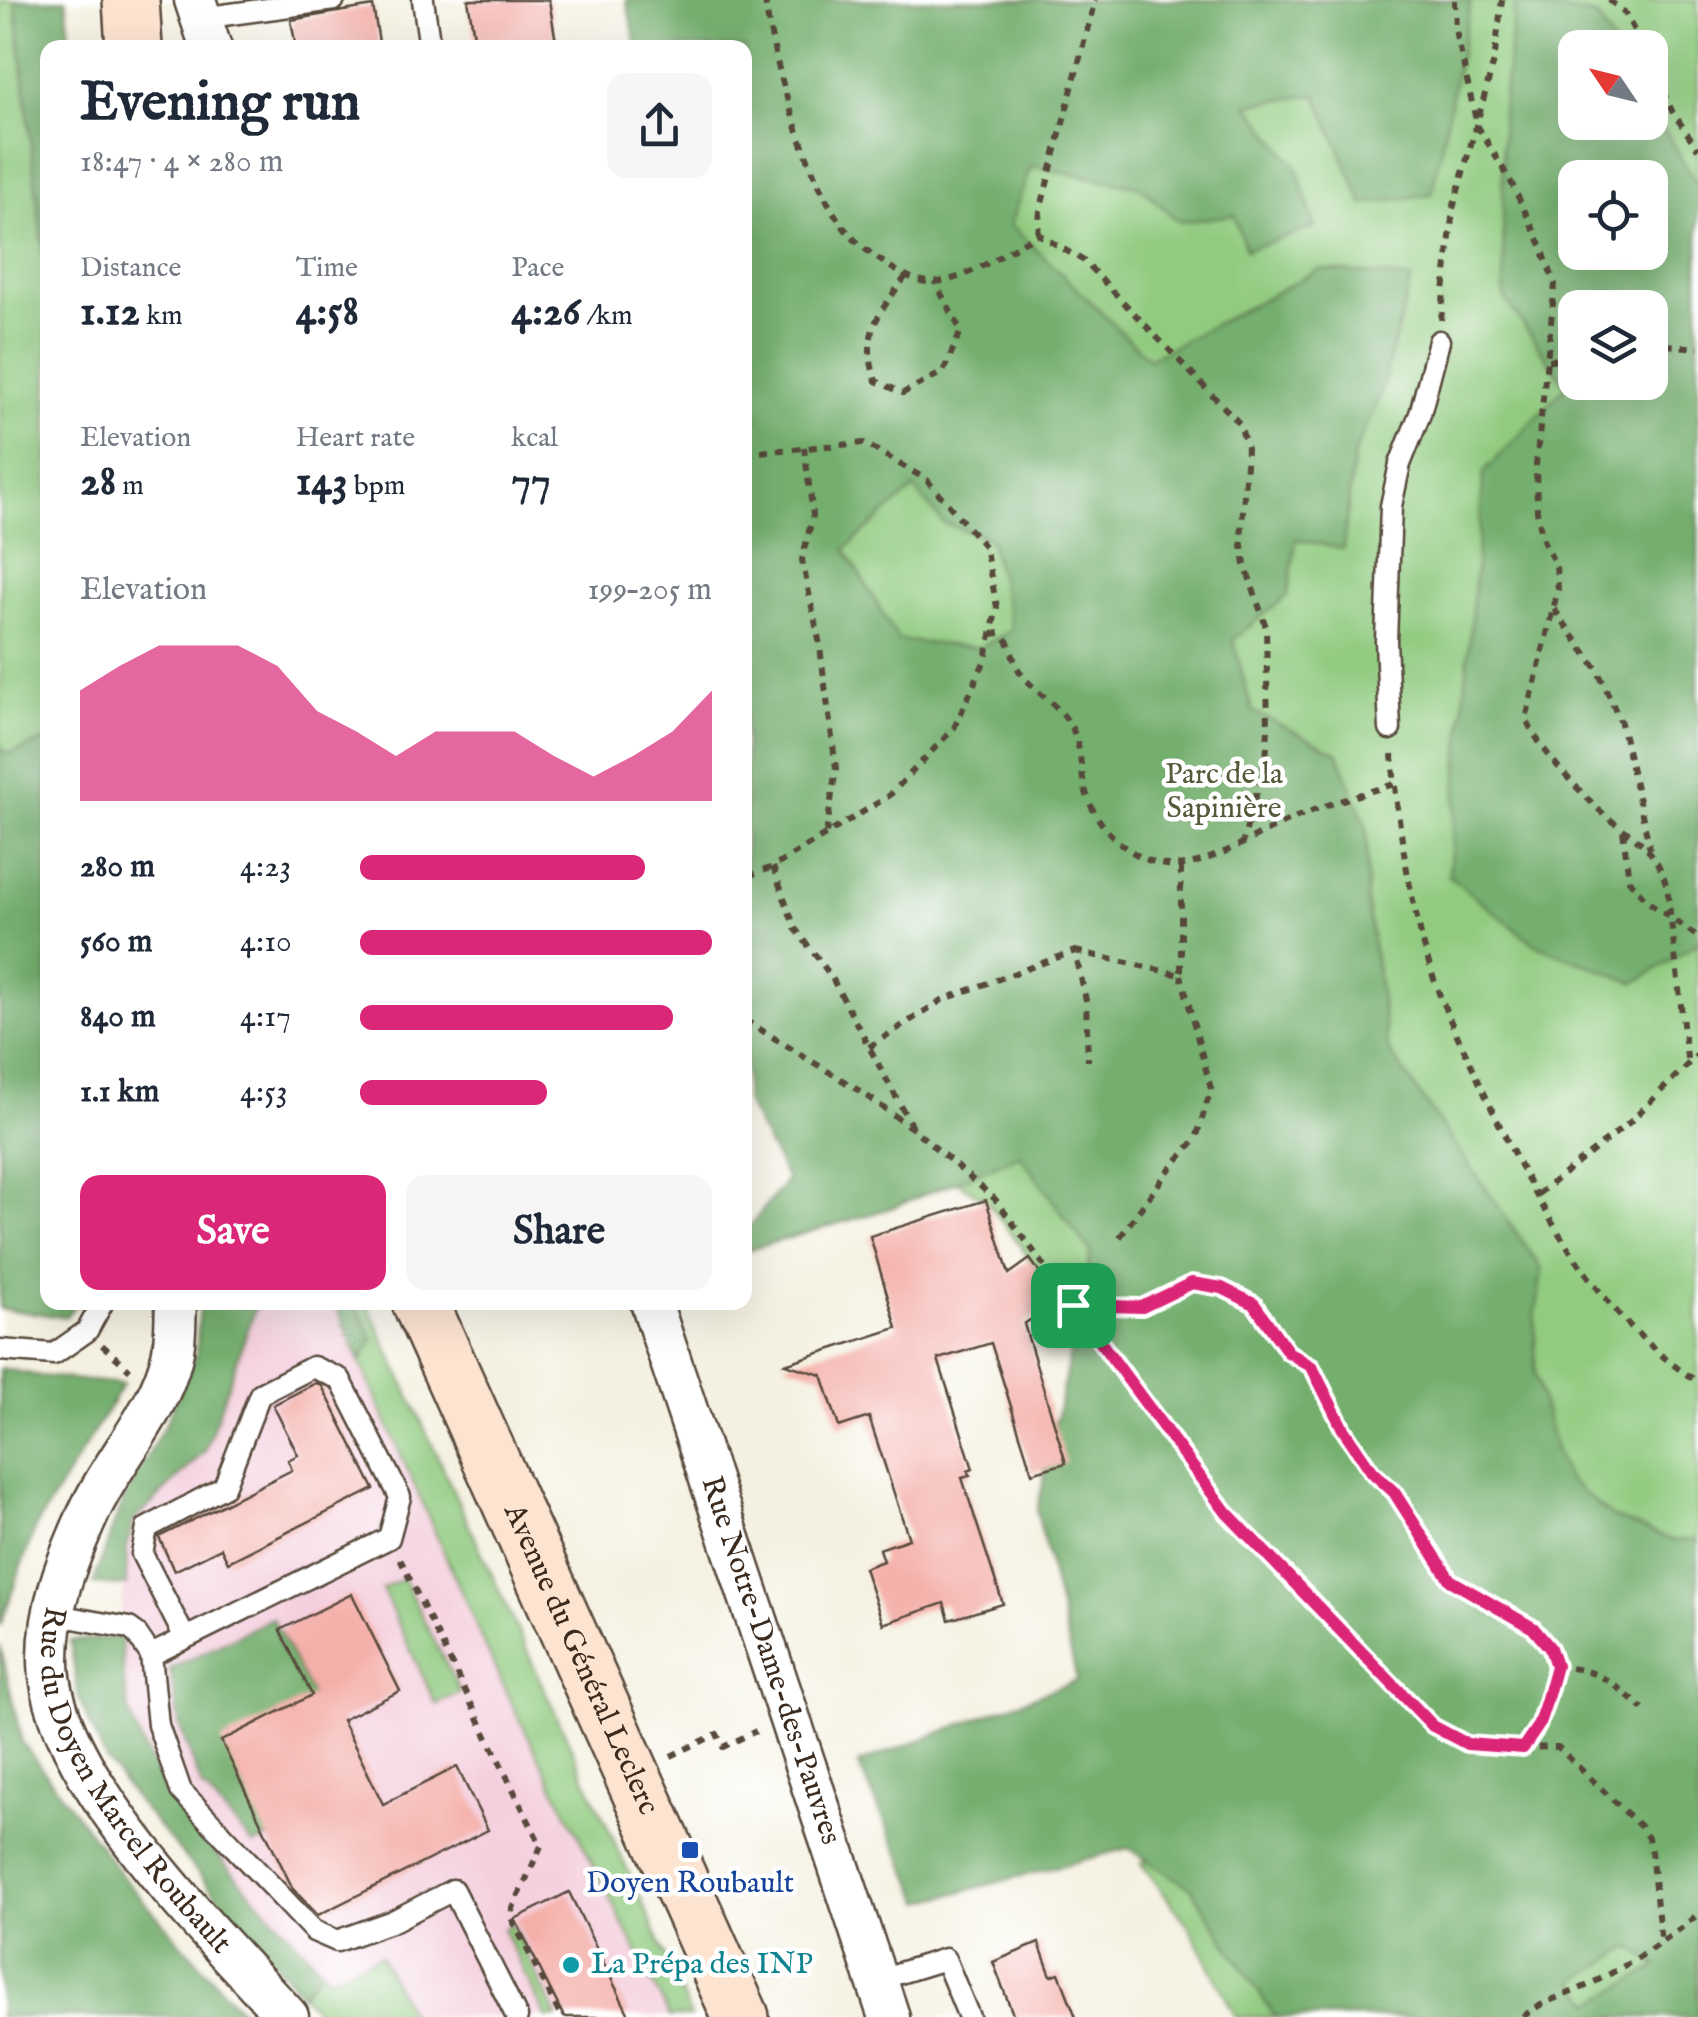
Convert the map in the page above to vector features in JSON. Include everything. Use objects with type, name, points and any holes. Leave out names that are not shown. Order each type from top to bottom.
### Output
[{"type":"main road","points":[[131,0],[134,40]]},
{"type":"main road","name":"Avenue du Général Leclerc","points":[[424,1310],[741,2017]]},
{"type":"street","name":"Rue du Doyen Marcel Roubault","points":[[175,1310],[172,1356],[145,1419],[94,1502],[64,1566],[52,1614],[49,1665],[57,1711],[72,1750],[134,1842],[288,2017]]},
{"type":"street","name":"Rue Notre-Dame-des-Pauvres","points":[[654,1310],[882,1999]]},
{"type":"lane","points":[[202,22],[334,0]]},
{"type":"lane","points":[[423,0],[429,40]]},
{"type":"lane","points":[[1390,729],[1386,641],[1391,506],[1400,464],[1420,414],[1439,341]]},
{"type":"lane","points":[[0,1350],[54,1354],[86,1331],[98,1310]]},
{"type":"lane","points":[[150,1655],[185,1638],[389,1538],[400,1496],[340,1379],[313,1367],[260,1394],[224,1486],[147,1528],[142,1554],[185,1638]]},
{"type":"lane","points":[[52,1614],[128,1628],[136,1633],[150,1655],[158,1724],[181,1791],[314,1931],[337,1941],[393,1921],[454,1890],[517,2017]]},
{"type":"lane","points":[[882,1999],[945,1959],[969,2017]]},
{"type":"path","points":[[765,0],[770,39],[812,169],[845,229],[874,256],[906,276],[936,282],[956,278],[1038,234]]},
{"type":"path","points":[[1038,234],[1040,211],[1095,0]]},
{"type":"path","points":[[1456,0],[1456,31],[1477,125],[1518,197],[1555,284],[1536,465],[1537,511],[1556,566],[1558,589],[1526,719],[1535,738],[1596,806],[1650,848],[1660,861],[1667,887],[1688,1066]]},
{"type":"path","points":[[1439,341],[1453,209],[1494,61],[1502,0]]},
{"type":"path","points":[[1609,0],[1625,12],[1634,30]]},
{"type":"path","points":[[1668,101],[1698,149]]},
{"type":"path","points":[[1038,234],[1084,261],[1240,424],[1244,433],[1247,449],[1241,539],[1245,566],[1266,628],[1268,729],[1266,760],[1243,840]]},
{"type":"path","points":[[906,276],[877,316],[867,354],[876,381],[904,394],[943,372],[961,331],[936,282]]},
{"type":"path","points":[[1668,345],[1698,348]]},
{"type":"path","points":[[1548,360],[1558,360]]},
{"type":"path","points":[[752,452],[864,443],[927,480],[985,547],[997,607],[986,658],[954,728],[889,796],[773,867],[752,874]]},
{"type":"path","points":[[804,446],[813,516],[802,560],[819,640],[836,768],[826,835]]},
{"type":"path","points":[[1554,608],[1597,669],[1622,723],[1650,848]]},
{"type":"path","points":[[992,634],[1000,632],[1010,640],[1016,667],[1065,715],[1076,738],[1087,798],[1103,823],[1134,854],[1155,862],[1194,863],[1303,814],[1394,784],[1421,932],[1441,999],[1510,1148],[1584,1270],[1616,1314],[1646,1345],[1698,1382]]},
{"type":"path","points":[[1623,830],[1629,880],[1647,901],[1698,937]]},
{"type":"path","points":[[1120,1237],[1196,1139],[1211,1088],[1181,976],[1181,864]]},
{"type":"path","points":[[773,867],[796,928],[830,976],[912,1128]]},
{"type":"path","points":[[869,1047],[942,1000],[1075,951],[1181,976]]},
{"type":"path","points":[[1075,951],[1086,1000],[1088,1061]]},
{"type":"path","points":[[752,1025],[912,1128],[995,1199],[1226,1512],[1433,1726],[1467,1744],[1558,1747],[1640,1826],[1651,1852],[1661,1942]]},
{"type":"path","points":[[1538,1194],[1630,1122],[1698,1054]]},
{"type":"path","points":[[1073,1305],[1142,1307],[1192,1283],[1222,1288],[1254,1304],[1288,1352],[1312,1367],[1343,1429],[1372,1472],[1394,1492],[1450,1580],[1533,1628],[1550,1648],[1556,1666],[1538,1726],[1523,1748]]},
{"type":"path","points":[[407,1574],[540,1846],[510,1915],[561,2017]]},
{"type":"path","points":[[1556,1666],[1585,1668],[1612,1682],[1643,1708]]},
{"type":"path","points":[[673,1755],[717,1734],[723,1747],[761,1729]]},
{"type":"path","points":[[1523,2017],[1587,1986],[1661,1942],[1698,1914]]},
{"type":"shaded area","points":[[255,1310],[338,1310],[503,1686],[670,2017],[364,2017],[186,1818],[160,1778],[129,1710],[120,1628],[127,1545],[134,1521],[205,1451]]},
{"type":"green space","points":[[0,0],[66,0],[70,40],[40,40],[40,1298],[0,1300]]},
{"type":"green space","points":[[15,0],[66,0],[70,40],[40,40],[40,223]]},
{"type":"green space","name":"Parc de la Sapinière","points":[[626,0],[1471,0],[1432,194],[1363,204],[1317,95],[1248,104],[1297,168],[1315,227],[1246,250],[1234,215],[1179,222],[1141,187],[1031,166],[1010,224],[1149,359],[1320,269],[1411,279],[1380,396],[1354,454],[1343,549],[1296,539],[1288,595],[1233,639],[1252,711],[1338,753],[1367,828],[1367,903],[1388,1049],[1542,1269],[1535,1320],[1535,1374],[1556,1452],[1568,1480],[1613,1517],[1674,1541],[1698,1539],[1698,2017],[1275,2017],[1191,1888],[1128,1848],[922,1902],[858,1764],[1077,1680],[1037,1512],[1091,1253],[1020,1155],[894,1207],[752,1249],[752,1223],[787,1180],[752,1114],[752,422],[756,419],[752,409],[752,40],[635,40]],"holes":[[[914,488],[943,523],[990,539],[1012,630],[978,648],[898,640],[845,549]],[[1631,1947],[1658,1966],[1593,2003],[1574,1981]]]},
{"type":"green space","name":"Parc de la Sapinière","points":[[695,0],[1698,0],[1698,2017],[1236,2017],[1190,1928],[1141,1863],[1438,1749],[1224,1523],[986,1200],[752,1056],[752,1012],[838,516],[752,83],[752,40],[737,40]]},
{"type":"green space","points":[[1515,3],[1596,16],[1605,30],[1558,30],[1558,140],[1668,140],[1668,136],[1698,186],[1698,942],[1635,983],[1536,945],[1449,876],[1484,472],[1558,394],[1558,400],[1668,400],[1668,290],[1558,290],[1558,375],[1504,297],[1502,109]]},
{"type":"green space","points":[[40,743],[40,1310],[71,1310],[65,1317],[0,1309],[0,747],[8,754]]},
{"type":"green space","points":[[199,1310],[255,1310],[205,1451],[134,1521],[127,1545],[126,1586],[93,1584],[120,1507],[196,1356]]},
{"type":"green space","points":[[338,1310],[358,1310],[373,1340],[360,1362]]},
{"type":"green space","points":[[358,1310],[370,1310],[691,2017],[670,2017],[503,1686],[360,1362],[373,1340]]},
{"type":"green space","points":[[0,1368],[123,1384],[35,1528],[0,1626]]},
{"type":"green space","points":[[403,1579],[460,1692],[436,1704],[382,1589]]},
{"type":"green space","points":[[272,1618],[312,1695],[269,1838],[254,1845],[202,1787],[179,1724],[170,1669]]},
{"type":"green space","points":[[121,1637],[128,1704],[144,1749],[186,1817],[321,1969],[301,1994],[135,1799],[105,1758],[79,1700],[70,1641]]},
{"type":"green space","points":[[0,1646],[22,1742],[125,1880],[247,2017],[0,2017]]},
{"type":"green space","points":[[512,1924],[557,2017],[546,2017],[503,1929]]},
{"type":"green space","points":[[380,1955],[411,2017],[322,2017],[301,1994],[321,1969],[329,1977]]},
{"type":"building","points":[[468,0],[549,0],[556,40],[475,40]]},
{"type":"building","points":[[373,6],[379,40],[295,40],[291,20]]},
{"type":"building","points":[[986,1200],[1009,1274],[1030,1259],[1060,1300],[1024,1324],[1066,1463],[1032,1473],[991,1343],[938,1359],[973,1469],[968,1471],[970,1476],[962,1478],[1003,1604],[949,1620],[944,1603],[883,1624],[864,1568],[883,1561],[879,1549],[909,1539],[869,1417],[839,1427],[822,1375],[785,1364],[897,1328],[870,1236]]},
{"type":"building","points":[[316,1383],[322,1386],[374,1489],[228,1562],[221,1548],[174,1571],[159,1537],[292,1470],[288,1460],[298,1455],[273,1405]]},
{"type":"building","points":[[352,1594],[400,1691],[342,1720],[383,1804],[457,1767],[488,1830],[318,1915],[293,1889],[221,1741],[312,1695],[280,1630]]},
{"type":"building","name":"La Prépa des INP","points":[[569,1892],[630,2017],[564,2017],[515,1919]]},
{"type":"building","points":[[1039,1943],[1051,1976],[1059,1973],[1076,2017],[1014,2017],[993,1962]]},
{"type":"place","name":"Doyen Roubault","points":[[690,1850]]},
{"type":"place","name":"La Prépa des INP","points":[[571,1965]]},
{"type":"route","points":[[1192,1283],[1222,1288],[1254,1304],[1288,1352],[1312,1367],[1343,1429],[1372,1472],[1394,1492],[1450,1580],[1533,1628],[1550,1648],[1556,1666],[1538,1726],[1523,1748],[1467,1744],[1433,1726],[1226,1512],[1073,1305],[1142,1307],[1192,1283]]}]
